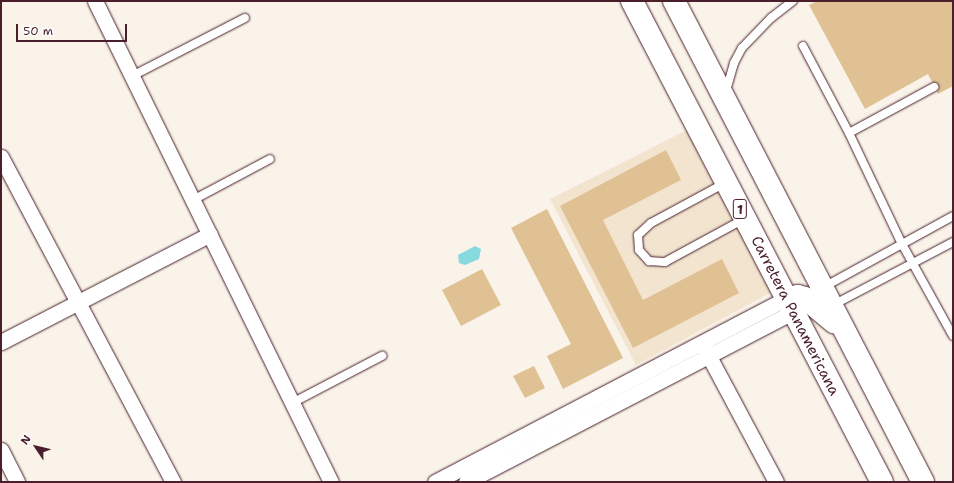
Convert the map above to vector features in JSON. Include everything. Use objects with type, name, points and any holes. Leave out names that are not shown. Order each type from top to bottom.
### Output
[{"type":"highway","name":"Carretera Panamericana","points":[[632,1],[745,218],[807,301],[882,482]]},
{"type":"highway","points":[[674,1],[806,258],[807,301],[842,329],[924,482]]},
{"type":"street","points":[[95,1],[331,482]]},
{"type":"street","points":[[1,157],[79,301],[173,482]]},
{"type":"street","points":[[1,342],[210,234]]},
{"type":"street","points":[[466,482],[480,472],[705,349],[807,301]]},
{"type":"street","points":[[705,349],[776,482]]},
{"type":"street","points":[[1,450],[17,482]]},
{"type":"street","points":[[435,482],[480,472]]},
{"type":"lane","points":[[724,97],[734,63],[742,48],[771,18],[793,1]]},
{"type":"lane","points":[[132,76],[245,18]]},
{"type":"lane","points":[[803,46],[849,133],[902,244],[953,336]]},
{"type":"lane","points":[[849,133],[934,87]]},
{"type":"lane","points":[[193,200],[270,160]]},
{"type":"lane","points":[[726,182],[651,223],[638,235],[639,250],[649,262],[665,262],[745,218]]},
{"type":"lane","points":[[807,301],[902,244],[953,216]]},
{"type":"lane","points":[[807,301],[913,263],[953,242]]},
{"type":"lane","points":[[292,402],[382,356]]},
{"type":"shaded area","points":[[687,130],[772,292],[636,365],[550,199]]},
{"type":"water","points":[[475,246],[481,249],[479,259],[465,265],[459,263],[458,255]]},
{"type":"building","points":[[817,1],[953,1],[953,86],[938,94],[928,74],[865,109],[809,5]]},
{"type":"building","points":[[666,150],[681,180],[603,220],[643,300],[722,259],[739,293],[633,348],[560,206]]},
{"type":"building","points":[[547,209],[623,358],[563,389],[547,356],[571,344],[511,228]]},
{"type":"building","points":[[482,269],[501,305],[461,326],[442,290]]},
{"type":"building","points":[[534,366],[545,388],[525,398],[513,376]]}]
